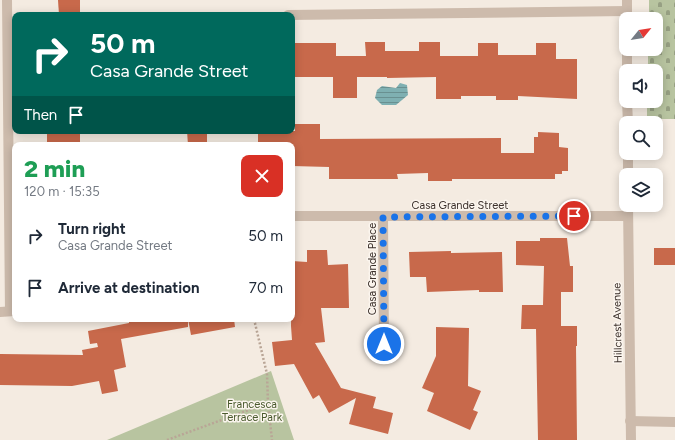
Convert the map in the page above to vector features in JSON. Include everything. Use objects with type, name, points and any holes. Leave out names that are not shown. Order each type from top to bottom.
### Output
[{"type":"street","points":[[7,0],[4,147],[8,311]]},
{"type":"street","points":[[627,0],[627,12]]},
{"type":"street","points":[[295,15],[619,15]]},
{"type":"street","name":"Hillcrest Avenue","points":[[628,212],[631,440]]},
{"type":"street","name":"Casa Grande Street","points":[[295,216],[628,216]]},
{"type":"street","name":"Casa Grande Place","points":[[383,217],[384,344]]},
{"type":"street","points":[[630,421],[675,422]]},
{"type":"path","points":[[255,322],[267,374],[272,440]]},
{"type":"path","points":[[167,440],[268,403]]},
{"type":"green space","points":[[649,0],[675,0],[675,119],[663,119],[663,116],[647,116],[647,108],[663,108],[663,64],[648,64],[648,56],[663,56],[663,12],[649,12]]},
{"type":"green space","name":"Francesca Terrace Park","points":[[271,371],[294,440],[107,440]]},
{"type":"water","points":[[400,83],[407,85],[408,95],[396,105],[382,105],[375,98],[377,90],[382,86],[396,88]]},
{"type":"building","points":[[58,0],[80,0],[80,12],[59,12]]},
{"type":"building","points":[[365,42],[385,42],[385,51],[419,51],[419,42],[440,42],[440,56],[478,56],[478,43],[498,43],[498,55],[536,55],[536,43],[556,43],[556,59],[577,59],[577,99],[518,96],[518,100],[496,100],[496,96],[461,96],[461,99],[436,99],[436,77],[357,77],[357,98],[333,98],[333,77],[295,77],[295,43],[336,43],[336,56],[366,56]]},
{"type":"building","points":[[295,124],[320,124],[320,139],[501,138],[501,153],[534,153],[534,137],[538,137],[538,132],[559,133],[559,147],[568,148],[568,171],[562,171],[562,174],[555,174],[555,179],[452,179],[452,181],[428,181],[428,173],[397,174],[398,179],[329,179],[329,167],[295,166],[295,142],[258,142],[258,134],[295,134]]},
{"type":"building","points":[[47,134],[80,134],[80,142],[47,142]]},
{"type":"building","points":[[187,134],[207,134],[207,142],[188,142]]},
{"type":"building","points":[[540,238],[567,238],[570,266],[573,266],[573,292],[561,292],[561,326],[577,326],[577,440],[538,440],[536,329],[521,329],[522,305],[543,305],[544,266],[516,265],[516,241],[540,241]]},
{"type":"building","points":[[654,248],[675,248],[675,265],[654,265]]},
{"type":"building","points":[[307,250],[327,250],[328,265],[348,264],[349,308],[321,308],[325,342],[315,343],[341,388],[376,397],[373,408],[393,413],[388,434],[349,424],[356,398],[329,413],[319,395],[313,399],[294,364],[275,366],[272,342],[292,340],[291,322],[295,322],[295,261],[307,262]]},
{"type":"building","points":[[451,251],[451,253],[502,252],[503,292],[479,292],[479,290],[427,292],[426,277],[410,277],[409,252]]},
{"type":"building","points":[[188,322],[188,327],[121,339],[126,367],[114,370],[118,391],[102,394],[99,381],[72,386],[0,385],[0,354],[83,355],[82,350],[98,347],[97,343],[90,344],[88,331],[129,323]]},
{"type":"building","points":[[189,322],[234,322],[235,327],[191,335]]},
{"type":"building","points":[[436,327],[469,328],[468,386],[481,391],[473,410],[478,412],[470,430],[427,411],[434,393],[422,388],[436,356]]},
{"type":"route","points":[[384,344],[383,217],[574,216]]}]
